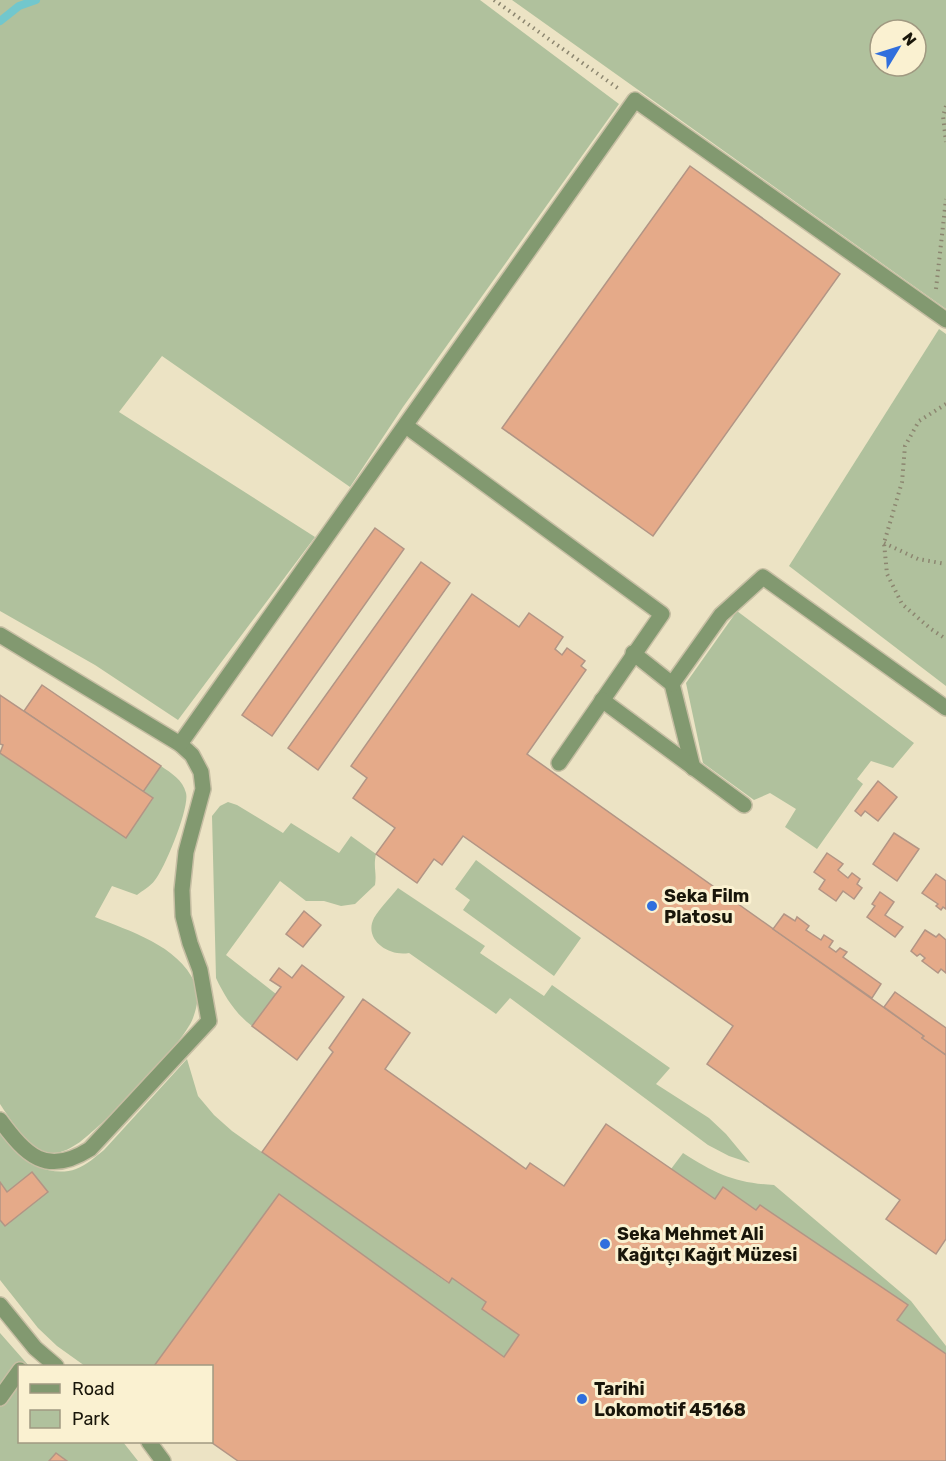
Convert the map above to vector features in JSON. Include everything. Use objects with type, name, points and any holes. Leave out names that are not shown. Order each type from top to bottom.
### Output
[{"type":"lane","points":[[180,744],[635,100],[940,315]]},
{"type":"lane","points":[[406,426],[662,614],[559,763]]},
{"type":"lane","points":[[672,684],[721,615],[764,577],[946,708]]},
{"type":"lane","points":[[0,635],[180,744],[192,755],[201,772],[203,789],[186,852],[182,890],[183,916],[190,943],[201,970],[209,1021],[90,1149],[76,1158],[42,1161],[22,1149],[0,1120]]},
{"type":"lane","points":[[633,653],[672,684],[693,768]]},
{"type":"lane","points":[[602,700],[744,805]]},
{"type":"lane","points":[[0,1305],[35,1348],[55,1365]]},
{"type":"lane","points":[[23,1365],[35,1348]]},
{"type":"lane","points":[[0,1398],[18,1372]]},
{"type":"lane","points":[[150,1443],[163,1461]]},
{"type":"path","points":[[494,0],[635,100]]},
{"type":"path","points":[[946,106],[943,116],[946,142]]},
{"type":"path","points":[[940,315],[946,199]]},
{"type":"path","points":[[946,404],[919,421],[905,446],[902,482],[884,543],[887,574],[902,604],[946,639]]},
{"type":"path","points":[[884,543],[918,559],[946,564]]},
{"type":"green space","points":[[0,0],[480,0],[619,104],[403,407],[350,487],[162,356],[119,412],[315,537],[178,720],[95,665],[0,611]]},
{"type":"green space","points":[[512,0],[946,0],[946,309]]},
{"type":"green space","points":[[939,329],[946,334],[946,686],[789,566]]},
{"type":"green space","points":[[737,611],[914,743],[893,768],[871,761],[857,779],[863,784],[817,849],[785,827],[796,809],[770,793],[754,800],[703,763],[686,683]]},
{"type":"green space","points":[[0,753],[126,837],[153,799],[143,792],[161,766],[173,774],[186,793],[184,811],[176,837],[155,880],[137,895],[112,886],[95,917],[151,941],[177,959],[197,987],[193,1018],[175,1046],[124,1102],[80,1142],[58,1153],[43,1152],[28,1141],[0,1104]]},
{"type":"green space","points":[[228,802],[237,805],[283,833],[291,823],[339,853],[351,836],[376,854],[375,885],[355,904],[341,906],[324,901],[306,901],[280,881],[226,955],[276,994],[252,1026],[231,1004],[216,978],[212,816],[220,806]]},
{"type":"green space","points":[[476,860],[581,938],[554,976],[463,910],[470,900],[455,889]]},
{"type":"green space","points":[[398,888],[485,946],[480,953],[544,996],[552,985],[670,1068],[656,1084],[709,1118],[750,1163],[729,1156],[708,1145],[510,998],[496,1014],[409,953],[401,954],[380,945],[372,933],[374,918]]},
{"type":"green space","points":[[187,1059],[198,1096],[232,1131],[448,1283],[452,1278],[486,1302],[482,1309],[519,1335],[504,1357],[279,1194],[155,1365],[84,1365],[57,1346],[38,1328],[0,1280],[0,1132],[24,1159],[37,1167],[53,1171],[76,1169],[104,1150]]},
{"type":"green space","points":[[683,1153],[706,1167],[737,1180],[774,1185],[911,1301],[946,1346],[946,1354],[897,1320],[907,1305],[760,1205],[756,1210],[723,1187],[715,1199],[671,1169]]},
{"type":"green space","points":[[0,1333],[28,1365],[18,1365],[18,1443],[124,1443],[138,1461],[0,1461]]},
{"type":"building","points":[[690,166],[840,274],[653,536],[502,428]]},
{"type":"building","points":[[375,528],[404,549],[272,736],[242,715]]},
{"type":"building","points":[[421,562],[450,583],[318,770],[288,748]]},
{"type":"building","name":"Seka Film Platosu","points":[[472,594],[519,627],[529,613],[563,637],[555,649],[562,655],[567,648],[585,661],[581,666],[586,670],[527,754],[924,1036],[922,1038],[946,1055],[946,1239],[936,1254],[886,1219],[900,1200],[707,1064],[733,1026],[463,836],[442,865],[434,859],[417,883],[376,854],[395,828],[353,798],[367,778],[351,766]]},
{"type":"building","points":[[42,685],[161,766],[143,792],[24,711]]},
{"type":"building","points":[[0,695],[153,798],[126,838],[0,753],[3,745],[0,744]]},
{"type":"building","points":[[878,781],[897,797],[878,821],[865,811],[861,816],[855,811]]},
{"type":"building","points":[[894,833],[919,849],[897,881],[873,864]]},
{"type":"building","points":[[827,853],[843,864],[838,870],[848,878],[852,873],[860,879],[857,884],[862,888],[854,899],[843,891],[836,901],[819,889],[825,880],[814,872]]},
{"type":"building","points":[[936,874],[946,881],[946,909],[943,907],[941,910],[936,906],[938,904],[922,893]]},
{"type":"building","points":[[880,892],[894,902],[885,915],[903,927],[895,937],[867,917],[875,906],[872,904]]},
{"type":"building","points":[[304,911],[321,925],[303,947],[286,934]]},
{"type":"building","points":[[784,914],[795,921],[797,917],[809,926],[806,930],[821,940],[824,935],[833,941],[829,947],[836,952],[840,948],[847,952],[843,957],[881,984],[872,998],[773,929]]},
{"type":"building","points":[[925,930],[936,937],[939,934],[946,940],[946,973],[941,969],[938,973],[922,961],[925,958],[911,951]]},
{"type":"building","points":[[302,965],[344,997],[297,1060],[252,1026],[281,987],[270,980],[279,968],[292,978]]},
{"type":"building","points":[[895,992],[946,1028],[946,1055],[884,1007]]},
{"type":"building","name":"Seka Mehmet Ali Kağıtçı Kağıt Müzesi","points":[[363,999],[410,1033],[385,1069],[526,1169],[530,1163],[564,1186],[606,1124],[715,1199],[723,1187],[756,1210],[760,1205],[908,1305],[897,1320],[946,1354],[946,1461],[238,1461],[212,1443],[213,1365],[155,1365],[279,1194],[504,1357],[519,1335],[482,1309],[486,1302],[452,1278],[449,1283],[262,1152],[333,1052],[329,1048]]},
{"type":"building","points":[[32,1172],[48,1192],[5,1226],[0,1220],[0,1182],[7,1192]]},
{"type":"building","points":[[56,1453],[67,1461],[49,1461]]},
{"type":"waterway","points":[[0,21],[19,6],[36,0]]},
{"type":"place","name":"Seka Film Platosu","points":[[652,906]]},
{"type":"place","name":"Seka Mehmet Ali Kağıtçı Kağıt Müzesi","points":[[605,1244]]},
{"type":"place","name":"Tarihi Lokomotif 45168","points":[[582,1399]]}]
